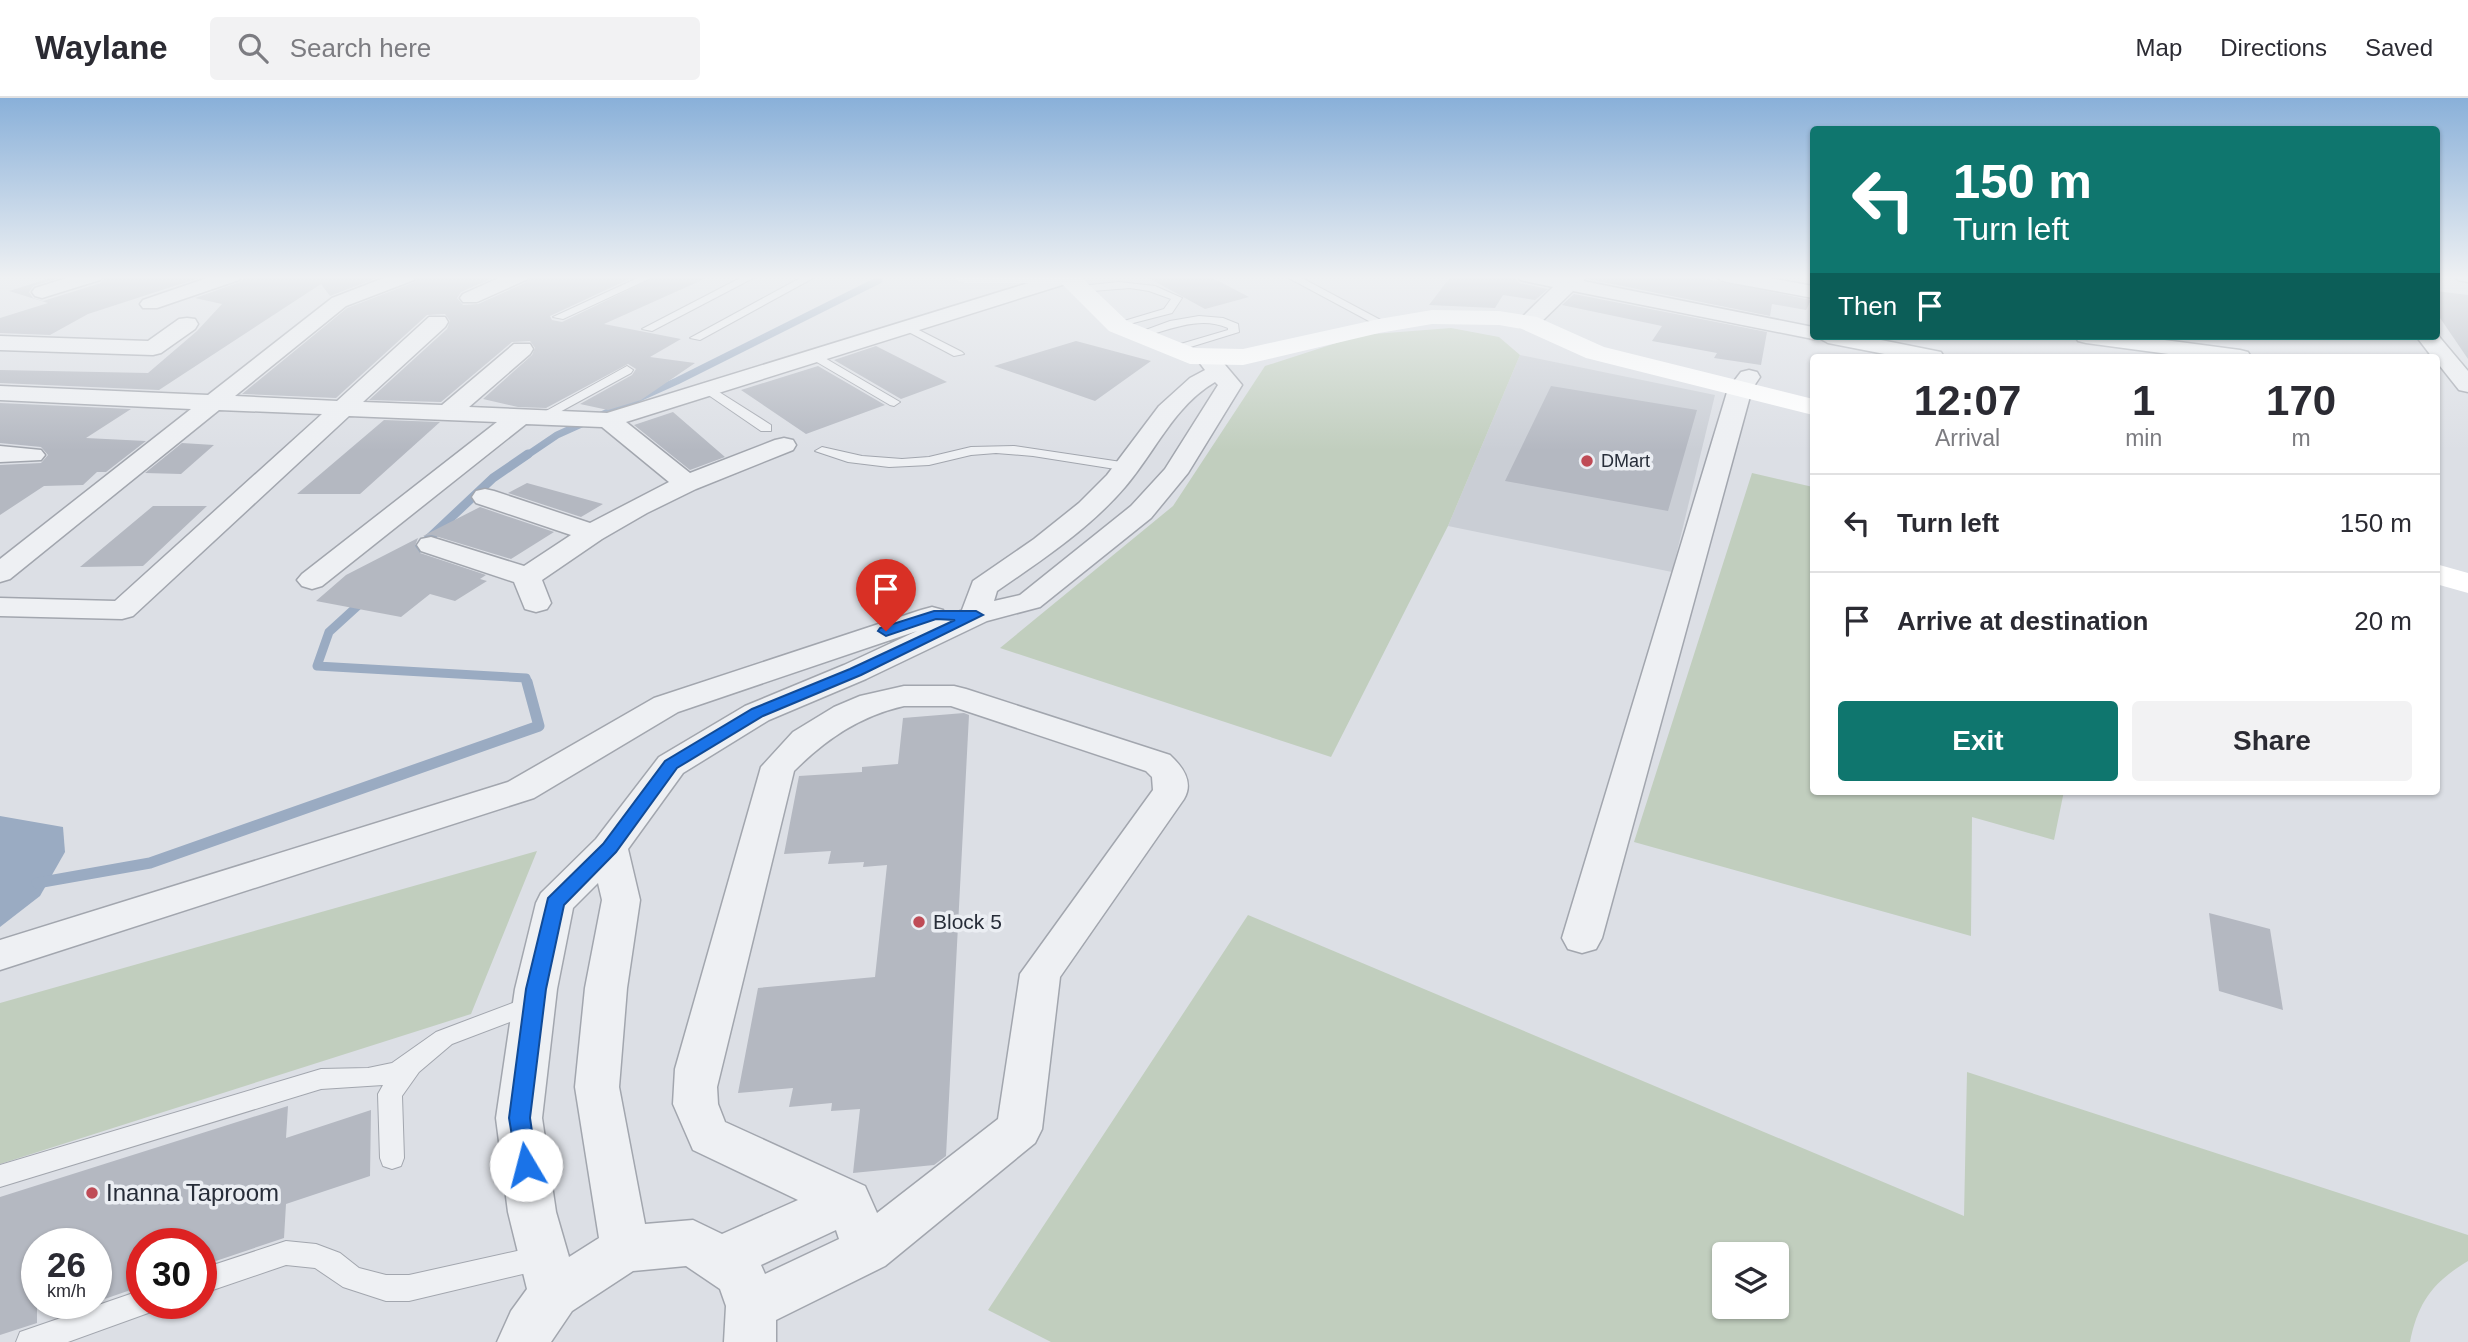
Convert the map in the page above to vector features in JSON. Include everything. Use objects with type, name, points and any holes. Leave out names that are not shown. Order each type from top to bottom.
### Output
[{"type":"main road","points":[[1137,334],[1212,365],[1344,334]]},
{"type":"main road","points":[[1556,334],[1595,353],[1810,394]]},
{"type":"main road","points":[[1744,383],[1810,406]]},
{"type":"main road","points":[[2440,556],[2468,563]]},
{"type":"main road","points":[[2440,575],[2468,583]]},
{"type":"street","points":[[0,343],[153,348],[173,334]]},
{"type":"street","points":[[0,573],[299,334]]},
{"type":"street","points":[[0,607],[122,610],[424,334]]},
{"type":"street","points":[[0,393],[607,420],[884,334]]},
{"type":"street","points":[[1848,340],[1918,354]]},
{"type":"street","points":[[2115,340],[2218,354]]},
{"type":"street","points":[[2430,340],[2467,385]]},
{"type":"street","points":[[449,412],[522,349]]},
{"type":"street","points":[[523,1342],[549,1276],[532,1212],[519,1118],[534,1003],[555,903],[610,848],[671,765],[757,713],[855,672],[976,615],[1030,601],[1141,512],[1175,473],[1230,385],[1212,365],[1160,420],[1128,467],[1103,496],[1055,538],[983,587],[976,615]]},
{"type":"street","points":[[2440,382],[2467,385]]},
{"type":"street","points":[[1582,938],[1744,383]]},
{"type":"street","points":[[312,580],[532,416]]},
{"type":"street","points":[[607,420],[687,484]]},
{"type":"street","points":[[431,545],[531,590],[593,533],[775,437]]},
{"type":"street","points":[[0,454],[32,455]]},
{"type":"street","points":[[485,497],[593,533]]},
{"type":"street","points":[[0,545],[34,546]]},
{"type":"street","points":[[0,955],[521,790],[666,705],[934,615],[976,615]]},
{"type":"street","points":[[549,1276],[625,1249],[693,1243],[740,1274],[750,1324],[868,1250],[1019,1129],[1040,974],[1171,791],[1167,771],[1158,763],[954,696],[904,696],[872,703],[821,728],[797,746],[778,767],[697,1069],[694,1103],[699,1121],[709,1136],[848,1201],[868,1250]]},
{"type":"street","points":[[610,848],[621,900],[606,988],[597,1087],[625,1249]]},
{"type":"street","points":[[719,1261],[848,1201]]},
{"type":"lane","points":[[696,338],[703,334]]},
{"type":"lane","points":[[920,334],[958,354]]},
{"type":"lane","points":[[1171,350],[1228,334]]},
{"type":"lane","points":[[814,356],[894,402]]},
{"type":"lane","points":[[532,416],[626,370]]},
{"type":"lane","points":[[708,389],[775,437]]},
{"type":"lane","points":[[822,451],[862,462],[891,462],[927,461],[978,450],[1030,453],[1128,467]]},
{"type":"lane","points":[[0,1176],[321,1079],[394,1074],[411,1065],[444,1038],[534,1003]]},
{"type":"lane","points":[[391,1158],[390,1094],[411,1065]]},
{"type":"lane","points":[[217,1277],[286,1253],[316,1256],[331,1262],[352,1278],[386,1288],[549,1276]]},
{"type":"lane","points":[[30,1342],[126,1309]]},
{"type":"shaded area","name":"DMart","points":[[1520,355],[1715,395],[1672,572],[1448,526]]},
{"type":"green space","points":[[1483,334],[1499,337],[1520,355],[1448,526],[1331,757],[1000,648],[1173,506],[1265,366],[1361,335]]},
{"type":"green space","points":[[1752,473],[1810,486],[1810,795],[2063,795],[2054,840],[1972,817],[1971,936],[1634,842]]},
{"type":"green space","points":[[537,851],[471,1014],[0,1164],[0,1003]]},
{"type":"green space","points":[[1248,915],[1964,1216],[1967,1072],[2468,1235],[2468,1261],[2445,1277],[2429,1294],[2418,1315],[2410,1342],[1051,1342],[988,1310]]},
{"type":"water","points":[[0,816],[63,827],[65,852],[40,896],[0,927]]},
{"type":"building","points":[[193,334],[245,334],[159,390],[0,383],[0,370],[148,373]]},
{"type":"building","points":[[315,334],[406,334],[336,398],[242,394]]},
{"type":"building","points":[[441,334],[656,334],[681,339],[650,357],[695,363],[641,400],[608,410],[580,404],[632,375],[636,369],[628,364],[546,408],[518,407],[483,399],[532,355],[535,348],[530,341],[512,342],[441,402],[369,400]]},
{"type":"building","points":[[1657,334],[1767,334],[1761,365],[1714,358],[1717,353],[1652,341]]},
{"type":"building","points":[[2451,334],[2468,334],[2468,359]]},
{"type":"building","points":[[1076,341],[1151,361],[1095,401],[994,366]]},
{"type":"building","points":[[876,346],[947,382],[901,399],[834,360]]},
{"type":"building","points":[[818,366],[885,405],[806,434],[741,390]]},
{"type":"building","points":[[1551,386],[1697,410],[1668,511],[1505,481]]},
{"type":"building","points":[[0,403],[131,409],[86,438],[146,441],[106,472],[97,472],[83,485],[44,486],[0,515],[0,465],[41,463],[48,455],[41,447],[0,443]]},
{"type":"building","points":[[673,412],[725,457],[690,470],[634,425]]},
{"type":"building","points":[[384,420],[440,422],[360,494],[297,494]]},
{"type":"building","points":[[182,443],[214,445],[181,474],[145,473]]},
{"type":"building","points":[[527,483],[603,504],[581,517],[508,493]]},
{"type":"building","points":[[153,506],[207,506],[143,566],[80,567]]},
{"type":"building","points":[[480,507],[554,532],[511,559],[432,535],[423,536]]},
{"type":"building","points":[[418,538],[415,546],[420,553],[486,575],[480,579],[487,581],[455,601],[430,594],[401,617],[316,601],[346,575]]},
{"type":"building","name":"Block 5","points":[[964,713],[969,715],[946,1156],[934,1165],[853,1173],[860,1109],[831,1111],[832,1103],[789,1107],[793,1088],[738,1093],[758,988],[875,977],[887,865],[863,867],[864,862],[828,864],[831,851],[784,854],[799,776],[862,772],[862,767],[898,764],[903,718]]},
{"type":"building","points":[[2209,913],[2270,929],[2283,1010],[2219,991]]},
{"type":"building","points":[[288,1106],[286,1138],[371,1110],[370,1176],[286,1204],[284,1238],[217,1261],[217,1228],[126,1228],[126,1292],[112,1296],[112,1228],[21,1228],[21,1319],[37,1319],[37,1323],[0,1335],[0,1197]]},
{"type":"waterway","points":[[526,456],[557,435],[677,381],[771,334]]},
{"type":"waterway","points":[[408,558],[493,478],[528,454]]},
{"type":"waterway","points":[[363,601],[329,632],[317,666],[526,678],[528,684]]},
{"type":"waterway","points":[[37,883],[150,863],[539,726],[527,682]]},
{"type":"place","name":"DMart","points":[[1587,461]]},
{"type":"place","name":"Block 5","points":[[919,922]]},
{"type":"place","name":"Inanna Taproom","points":[[92,1193]]},
{"type":"route","points":[[526,1165],[519,1118],[536,989],[555,903],[610,848],[671,765],[757,713],[855,672],[976,615],[934,615],[886,631]]}]
